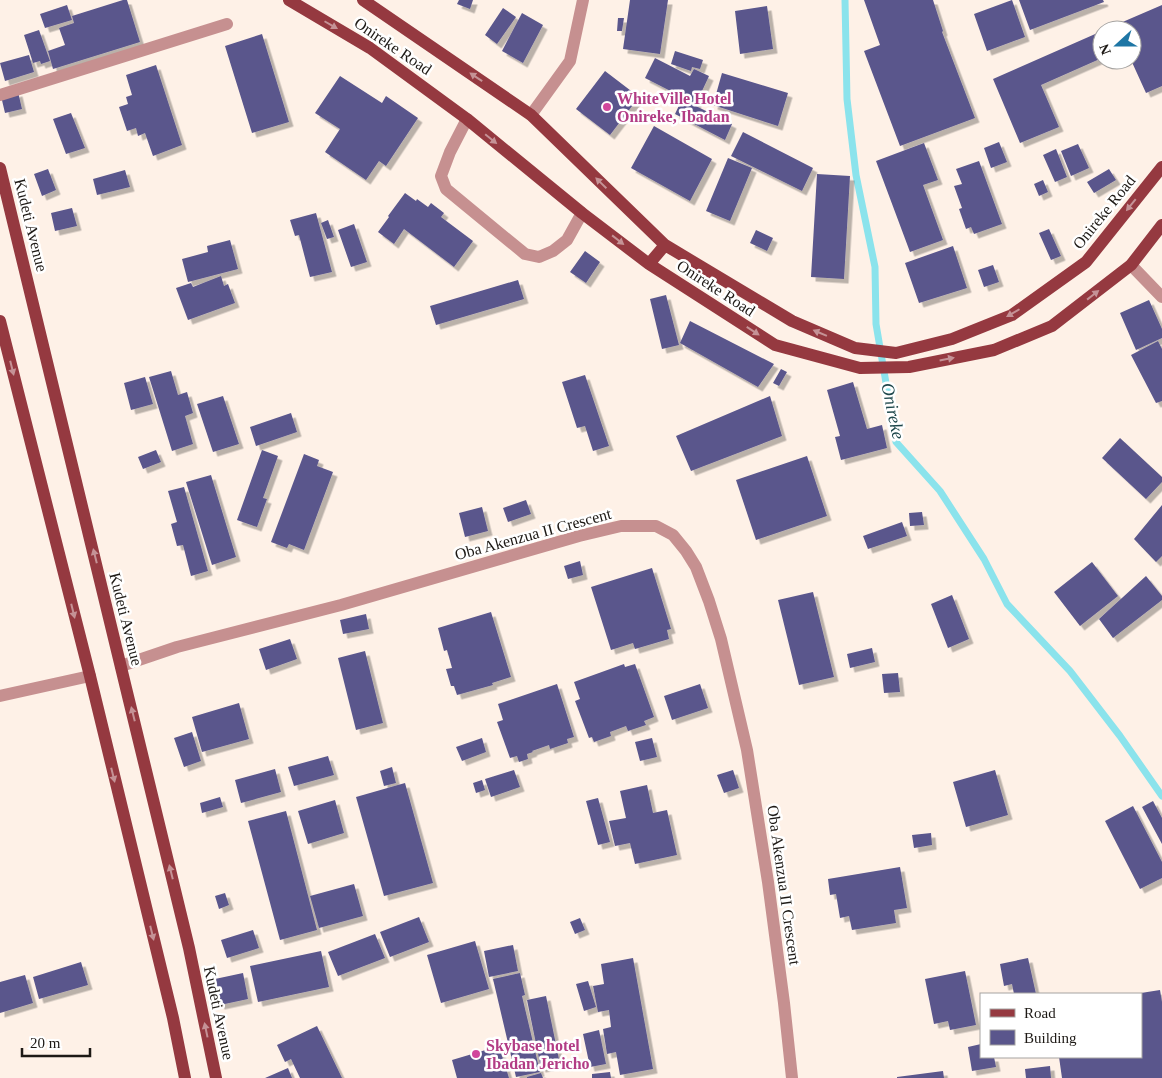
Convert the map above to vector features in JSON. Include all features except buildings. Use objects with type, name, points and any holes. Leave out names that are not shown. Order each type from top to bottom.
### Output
[{"type":"main road","name":"Onireke Road","points":[[288,0],[370,48],[467,119],[582,213],[649,264],[775,345],[860,368],[908,367],[994,350],[1052,326],[1131,265],[1162,225]]},
{"type":"main road","name":"Onireke Road","points":[[363,0],[531,114],[665,245],[792,321],[855,348],[896,353],[952,339],[1012,315],[1086,262],[1162,167]]},
{"type":"main road","name":"Kudeti Avenue","points":[[0,168],[189,948],[216,1078]]},
{"type":"main road","points":[[649,264],[665,245]]},
{"type":"main road","points":[[0,321],[90,676],[173,1018],[185,1078]]},
{"type":"street","points":[[531,114],[570,61],[583,0]]},
{"type":"street","points":[[0,95],[227,24]]},
{"type":"street","points":[[467,119],[450,152],[441,176],[446,189],[460,201],[525,254],[540,257],[553,251],[567,240],[582,213]]},
{"type":"street","points":[[1131,265],[1162,296]]},
{"type":"street","name":"Oba Akenzua II Crescent","points":[[121,666],[176,647],[341,604],[579,536],[621,526],[656,526],[673,535],[696,567],[709,601],[721,639],[747,750],[768,882],[792,1078]]},
{"type":"street","points":[[0,696],[90,676]]},
{"type":"waterway","name":"Onireke","points":[[845,0],[847,99],[856,175],[875,267],[876,324],[896,442],[940,491],[984,559],[1007,604],[1070,671],[1120,736],[1162,796]]},
{"type":"place","name":"WhiteVille Hotel Onireke, Ibadan","points":[[607,107]]},
{"type":"place","name":"Skybase hotel Ibadan Jericho","points":[[476,1054]]}]
